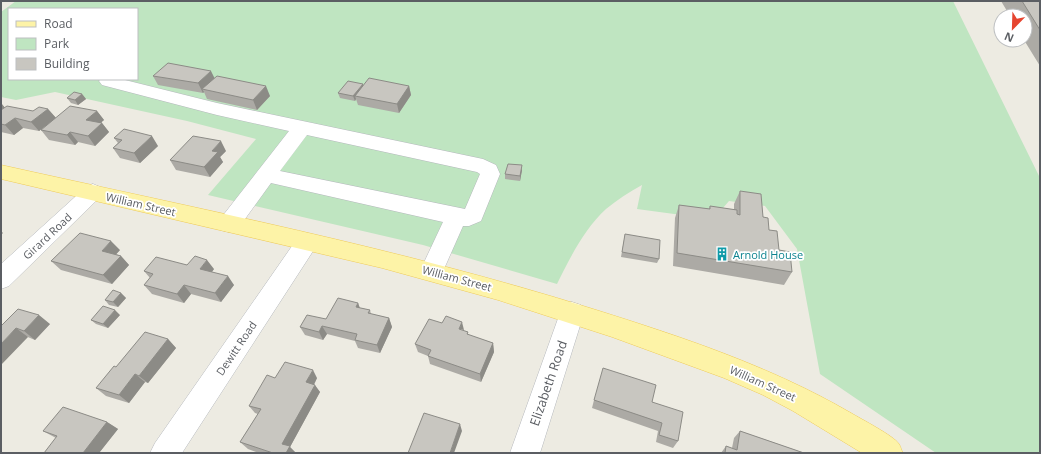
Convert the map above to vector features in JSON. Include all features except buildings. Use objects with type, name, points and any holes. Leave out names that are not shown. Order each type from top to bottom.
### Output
[{"type":"main road","name":"William Street","points":[[1,172],[432,271],[521,296],[699,356],[755,378],[813,407],[888,453]]},
{"type":"street","points":[[108,81],[217,109],[483,166],[489,170],[490,174],[473,215],[470,218],[456,217],[267,175]]},
{"type":"street","points":[[229,224],[302,128]]},
{"type":"street","name":"Girard Road","points":[[1,279],[92,192]]},
{"type":"street","points":[[432,271],[456,217]]},
{"type":"street","name":"Dewitt Road","points":[[165,453],[307,242]]},
{"type":"street","name":"Elizabeth Road","points":[[525,453],[572,313]]},
{"type":"green space","points":[[16,1],[953,1],[1040,178],[1040,453],[936,453],[820,374],[797,249],[765,206],[729,201],[723,208],[689,216],[637,209],[642,185],[614,202],[598,217],[578,244],[557,284],[423,245],[208,195],[256,139],[187,121],[55,92],[16,100],[1,97],[1,12]]},
{"type":"place","name":"Arnold House","points":[[722,254]]}]
